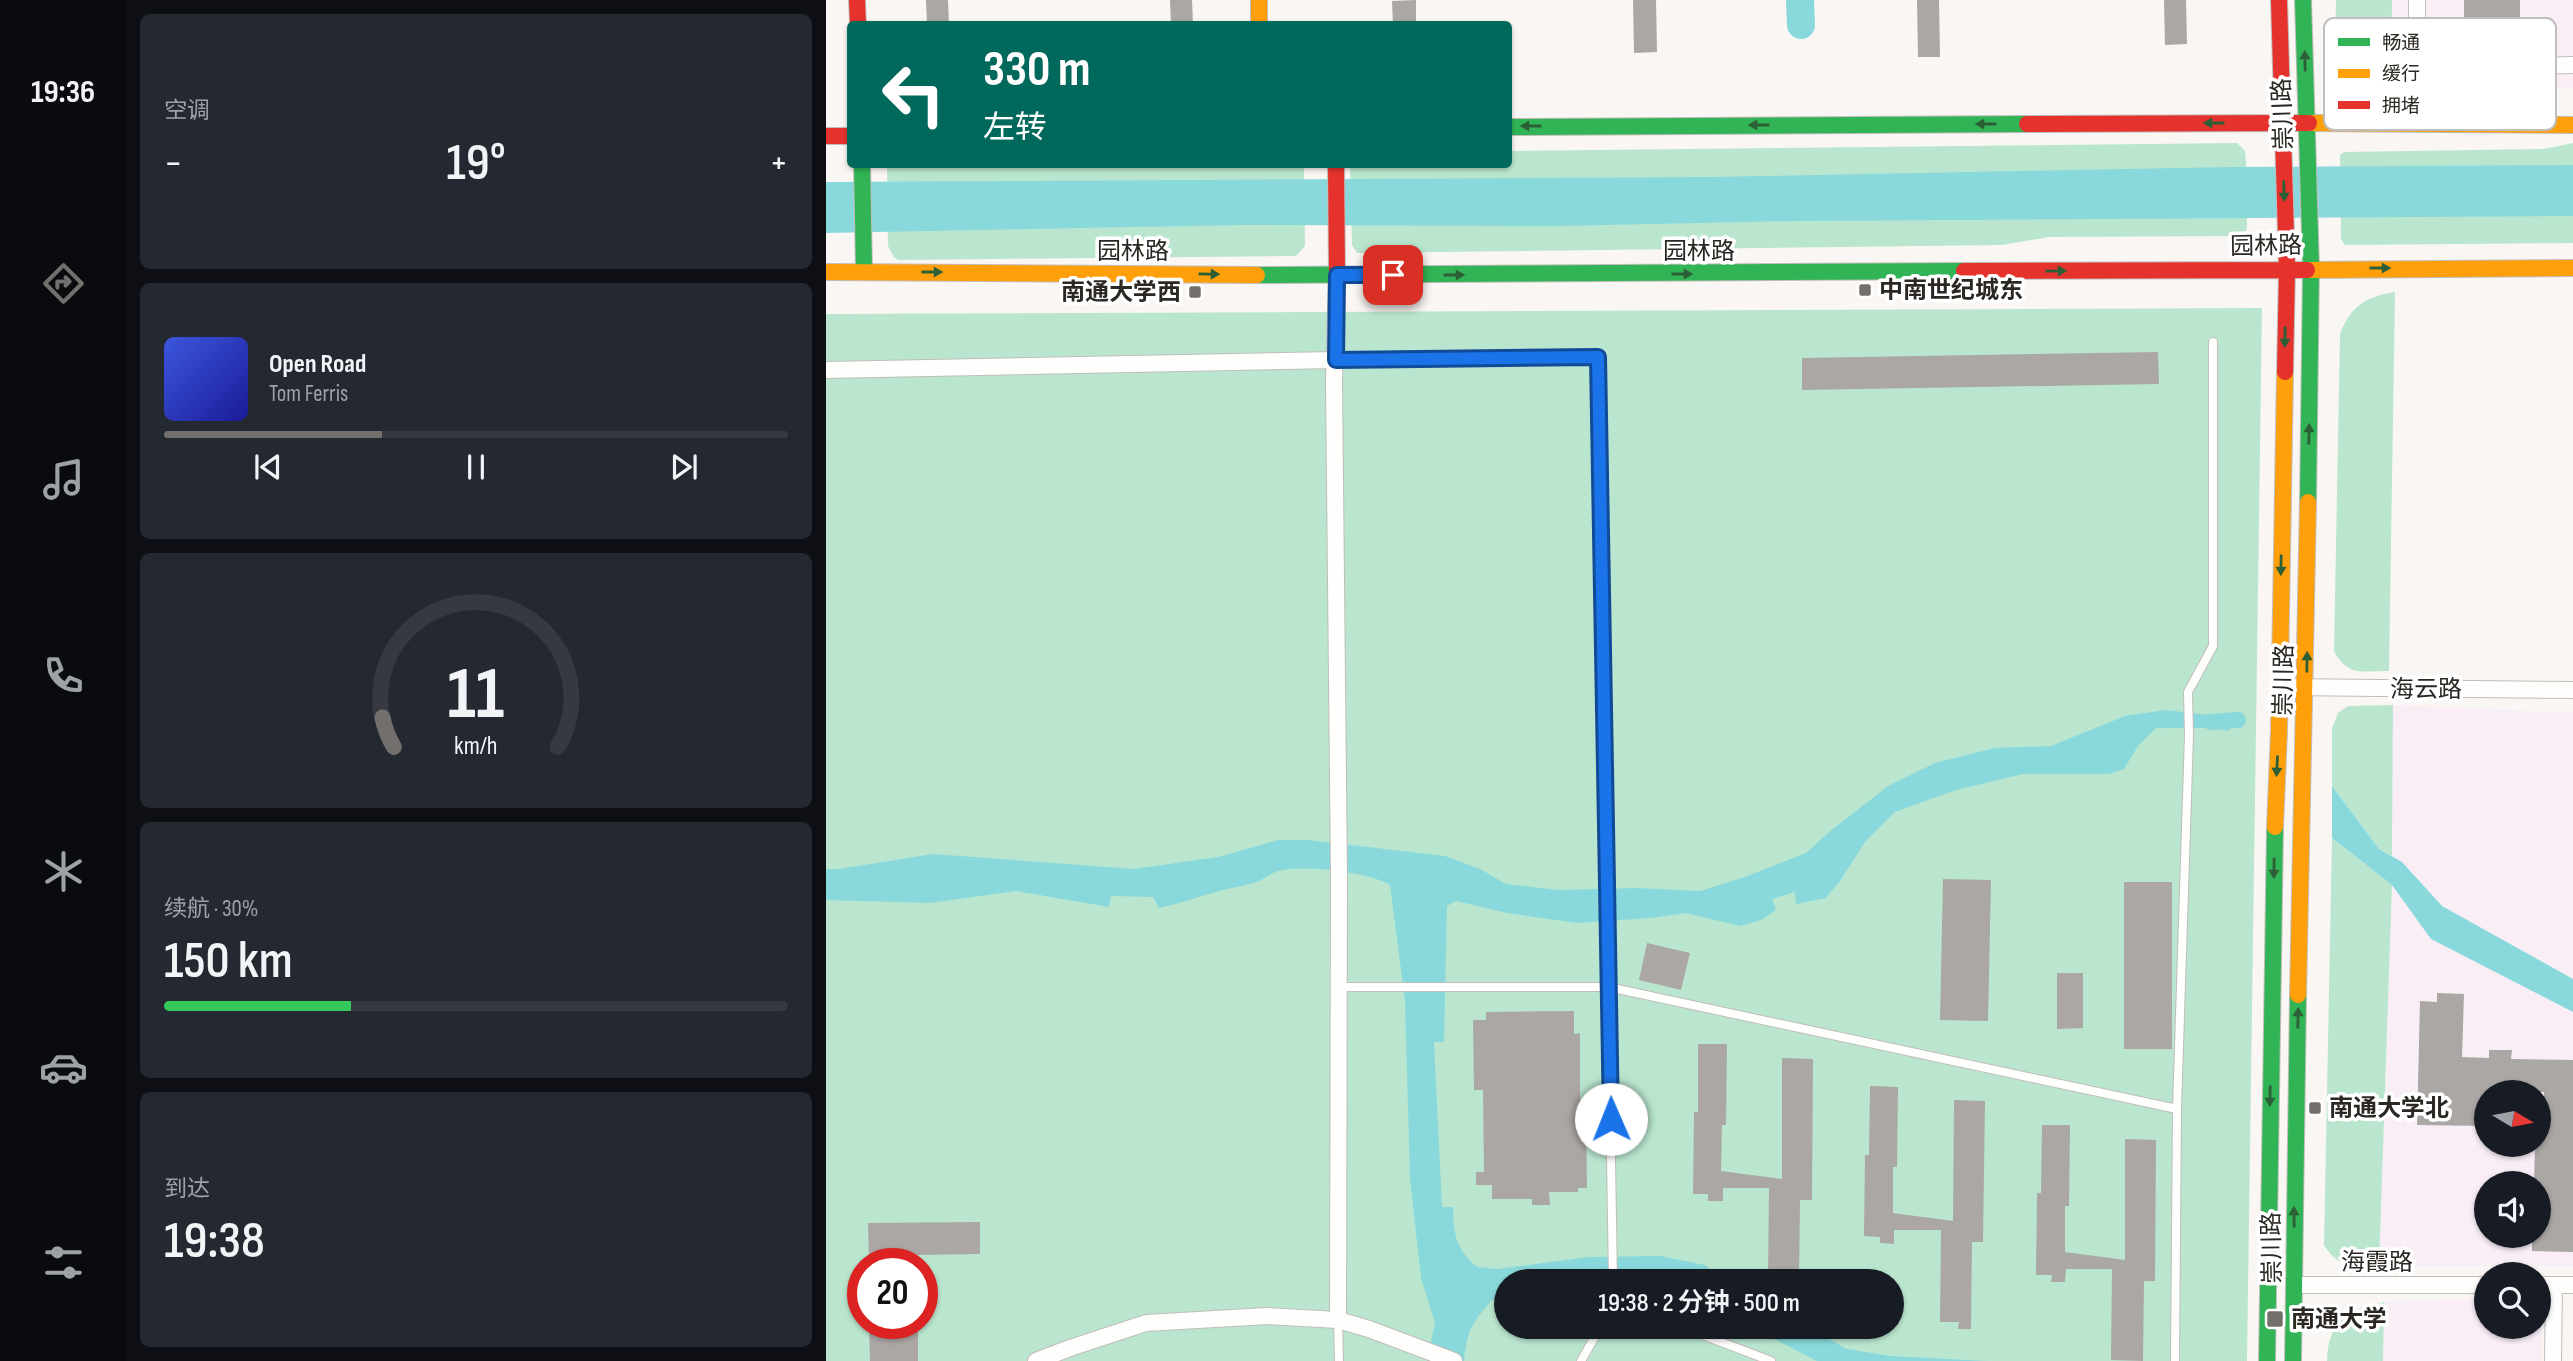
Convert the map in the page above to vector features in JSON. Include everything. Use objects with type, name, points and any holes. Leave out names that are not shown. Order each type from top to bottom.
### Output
[{"type":"main road","points":[[857,0],[858,21]]},
{"type":"main road","points":[[1259,0],[1259,21]]},
{"type":"main road","name":"崇川路","points":[[2267,1361],[2287,269],[2279,0]]},
{"type":"main road","name":"崇川路","points":[[2293,1361],[2312,268],[2303,0]]},
{"type":"main road","points":[[1512,127],[2324,123]]},
{"type":"main road","points":[[826,136],[847,136]]},
{"type":"main road","points":[[862,168],[864,271]]},
{"type":"main road","points":[[1336,168],[1337,275]]},
{"type":"main road","name":"园林路","points":[[826,272],[1337,275],[2573,268]]},
{"type":"main road","name":"海霞路","points":[[2267,1283],[2295,1285]]},
{"type":"street","points":[[2417,0],[2417,18]]},
{"type":"street","points":[[1337,275],[1338,1320]]},
{"type":"street","points":[[826,370],[1336,360]]},
{"type":"street","name":"海云路","points":[[2279,687],[2573,690]]},
{"type":"street","name":"海霞路","points":[[2295,1285],[2474,1285]]},
{"type":"street","points":[[2551,1285],[2573,1285]]},
{"type":"street","points":[[1036,1361],[1146,1323],[1267,1316],[1338,1320],[1454,1361]]},
{"type":"street","points":[[2551,1336],[2553,1361]]},
{"type":"lane","points":[[2175,1361],[2177,1109],[2189,735],[2188,692],[2213,646],[2213,342]]},
{"type":"lane","points":[[1336,360],[1598,357],[1613,1269]]},
{"type":"lane","points":[[1338,987],[1608,988],[2177,1109]]},
{"type":"lane","points":[[1338,1320],[1339,1361]]},
{"type":"lane","points":[[1581,1361],[1594,1339]]},
{"type":"lane","points":[[1713,1339],[1771,1361]]},
{"type":"shaded area","points":[[2392,0],[2573,0],[2573,88],[2556,88],[2556,18],[2392,18]]},
{"type":"shaded area","points":[[2393,705],[2573,713],[2573,1266],[2551,1266],[2551,1262],[2474,1262],[2474,1266],[2379,1266],[2392,885]]},
{"type":"shaded area","points":[[2474,1299],[2474,1339],[2542,1339],[2542,1361],[2383,1361],[2384,1302]]},
{"type":"green space","points":[[2336,0],[2392,0],[2392,18],[2336,18]]},
{"type":"green space","points":[[2237,143],[2245,151],[2247,229],[2242,236],[2049,237],[2002,245],[1357,253],[1352,245],[1350,168],[1512,168],[1512,151]]},
{"type":"green space","points":[[2573,143],[2573,243],[2345,245],[2341,239],[2340,155],[2344,152],[2544,149]]},
{"type":"green space","points":[[1304,168],[1305,246],[1296,256],[898,260],[888,246],[887,169]]},
{"type":"green space","points":[[2395,292],[2389,671],[2363,672],[2350,669],[2334,651],[2340,334],[2349,316],[2360,304]]},
{"type":"green space","name":"南通大学","points":[[2262,308],[2247,1361],[826,1361],[826,314]]},
{"type":"green space","points":[[2393,705],[2392,856],[2379,849],[2332,786],[2332,728],[2338,713],[2348,706]]},
{"type":"green space","points":[[2332,838],[2392,885],[2379,1266],[2354,1266],[2341,1262],[2324,1245]]},
{"type":"green space","points":[[2384,1302],[2383,1361],[2327,1361],[2331,1336],[2342,1319],[2350,1313]]},
{"type":"water","points":[[2573,165],[2573,216],[1797,221],[1559,226],[1242,225],[826,233],[826,182],[1709,177],[2231,167]]},
{"type":"water","points":[[2165,710],[2210,715],[2230,720],[2229,731],[2156,728],[2138,746],[2124,769],[2109,774],[2023,774],[1956,790],[1895,812],[1865,842],[1826,898],[1796,904],[1795,892],[1772,899],[1776,910],[1761,920],[1740,926],[1686,913],[1577,923],[1507,913],[1456,901],[1447,906],[1444,1042],[1434,1042],[1442,1207],[1453,1207],[1455,1233],[1464,1254],[1477,1267],[1497,1269],[1494,1269],[1494,1300],[1472,1328],[1464,1361],[1427,1361],[1435,1323],[1421,1278],[1410,1179],[1405,1001],[1390,885],[1368,876],[1302,868],[1278,871],[1256,882],[1159,908],[1153,897],[1111,896],[1109,907],[1016,891],[930,903],[826,900],[826,869],[933,854],[1134,869],[1218,857],[1278,840],[1308,840],[1445,856],[1480,869],[1506,884],[1559,890],[1637,888],[1700,891],[1806,853],[1888,786],[1935,763],[1995,748],[2051,746],[2125,716]]},
{"type":"water","points":[[2332,786],[2379,849],[2402,862],[2442,906],[2573,979],[2573,1012],[2431,939],[2392,885],[2332,838]]},
{"type":"water","points":[[1660,1256],[1705,1265],[1710,1269],[1497,1269],[1589,1257]]},
{"type":"water","points":[[1774,1339],[1829,1339],[1847,1349],[1890,1356],[1987,1361],[1817,1361]]},
{"type":"building","points":[[926,0],[948,0],[949,21],[927,21]]},
{"type":"building","points":[[1170,0],[1192,0],[1193,21],[1171,21]]},
{"type":"building","points":[[1416,0],[1416,21],[1393,21],[1392,1]]},
{"type":"building","points":[[1633,0],[1656,0],[1657,52],[1634,53]]},
{"type":"building","points":[[1917,0],[1939,0],[1940,57],[1918,57]]},
{"type":"building","points":[[2164,0],[2186,0],[2187,44],[2165,45]]},
{"type":"building","points":[[2464,0],[2520,0],[2520,18],[2464,18]]},
{"type":"building","points":[[2158,352],[2159,384],[1802,390],[1802,358]]},
{"type":"building","points":[[1943,879],[1991,880],[1988,1021],[1940,1020]]},
{"type":"building","points":[[2124,882],[2172,882],[2172,1049],[2124,1049]]},
{"type":"building","points":[[1647,943],[1690,953],[1681,990],[1639,980]]},
{"type":"building","points":[[2057,973],[2083,973],[2083,1028],[2057,1029]]},
{"type":"building","points":[[2437,993],[2464,994],[2462,1057],[2489,1058],[2489,1050],[2512,1050],[2511,1059],[2573,1060],[2573,1252],[2532,1251],[2532,1248],[2551,1248],[2551,1171],[2534,1171],[2535,1157],[2552,1157],[2552,1080],[2474,1080],[2474,1126],[2417,1125],[2420,1001],[2437,1002]]},
{"type":"building","points":[[1574,1011],[1574,1034],[1580,1033],[1580,1099],[1590,1099],[1590,1120],[1586,1120],[1587,1188],[1578,1188],[1578,1192],[1549,1192],[1550,1205],[1532,1205],[1532,1199],[1492,1199],[1492,1185],[1476,1185],[1476,1172],[1484,1172],[1483,1090],[1474,1090],[1473,1020],[1486,1020],[1486,1012]]},
{"type":"building","points":[[1698,1044],[1727,1044],[1726,1125],[1722,1125],[1721,1171],[1782,1179],[1782,1058],[1813,1059],[1812,1200],[1800,1200],[1799,1269],[1768,1269],[1769,1188],[1723,1188],[1723,1201],[1708,1201],[1708,1194],[1693,1194],[1694,1112],[1698,1112]]},
{"type":"building","points":[[1870,1086],[1898,1087],[1897,1167],[1893,1167],[1893,1213],[1953,1221],[1954,1100],[1985,1101],[1983,1242],[1972,1242],[1971,1329],[1958,1329],[1959,1322],[1940,1322],[1941,1230],[1894,1230],[1894,1244],[1880,1243],[1880,1237],[1864,1236],[1865,1155],[1869,1155]]},
{"type":"building","points":[[2042,1125],[2070,1125],[2069,1206],[2065,1206],[2065,1252],[2125,1260],[2125,1139],[2156,1140],[2155,1281],[2144,1281],[2143,1361],[2111,1360],[2112,1269],[2066,1269],[2065,1282],[2051,1282],[2052,1275],[2036,1275],[2037,1193],[2041,1193]]},
{"type":"building","points":[[980,1222],[980,1254],[938,1255],[938,1248],[869,1248],[868,1223]]},
{"type":"building","points":[[869,1339],[918,1339],[918,1361],[870,1361]]},
{"type":"waterway","points":[[1800,0],[1801,25]]},
{"type":"waterway","points":[[2211,722],[2238,720]]},
{"type":"traffic: fast","points":[[2303,0],[2311,268],[2308,502]]},
{"type":"traffic: fast","points":[[1512,127],[2027,124]]},
{"type":"traffic: fast","points":[[862,168],[864,271]]},
{"type":"traffic: fast","points":[[1257,275],[1964,271]]},
{"type":"traffic: fast","points":[[2267,1361],[2275,827]]},
{"type":"traffic: fast","points":[[2293,1361],[2298,995]]},
{"type":"traffic: slow","points":[[1259,0],[1259,21]]},
{"type":"traffic: slow","points":[[2309,123],[2324,123]]},
{"type":"traffic: slow","points":[[2556,125],[2573,125]]},
{"type":"traffic: slow","points":[[2307,270],[2573,268]]},
{"type":"traffic: slow","points":[[826,272],[1257,275]]},
{"type":"traffic: slow","points":[[2275,827],[2285,372]]},
{"type":"traffic: slow","points":[[2298,995],[2308,502]]},
{"type":"traffic: jam","points":[[857,0],[858,21]]},
{"type":"traffic: jam","points":[[2279,0],[2287,269],[2285,372]]},
{"type":"traffic: jam","points":[[2027,124],[2309,123]]},
{"type":"traffic: jam","points":[[826,136],[847,136]]},
{"type":"traffic: jam","points":[[1336,168],[1337,275]]},
{"type":"traffic: jam","points":[[1964,271],[2307,270]]},
{"type":"place","name":"中南世纪城东","points":[[1865,290]]},
{"type":"place","name":"南通大学西","points":[[1195,292]]},
{"type":"place","name":"南通大学北","points":[[2315,1108]]},
{"type":"place","name":"南通大学","points":[[2275,1319]]},
{"type":"route","points":[[1393,275],[1337,275],[1336,360],[1598,357],[1611,1119]]}]
